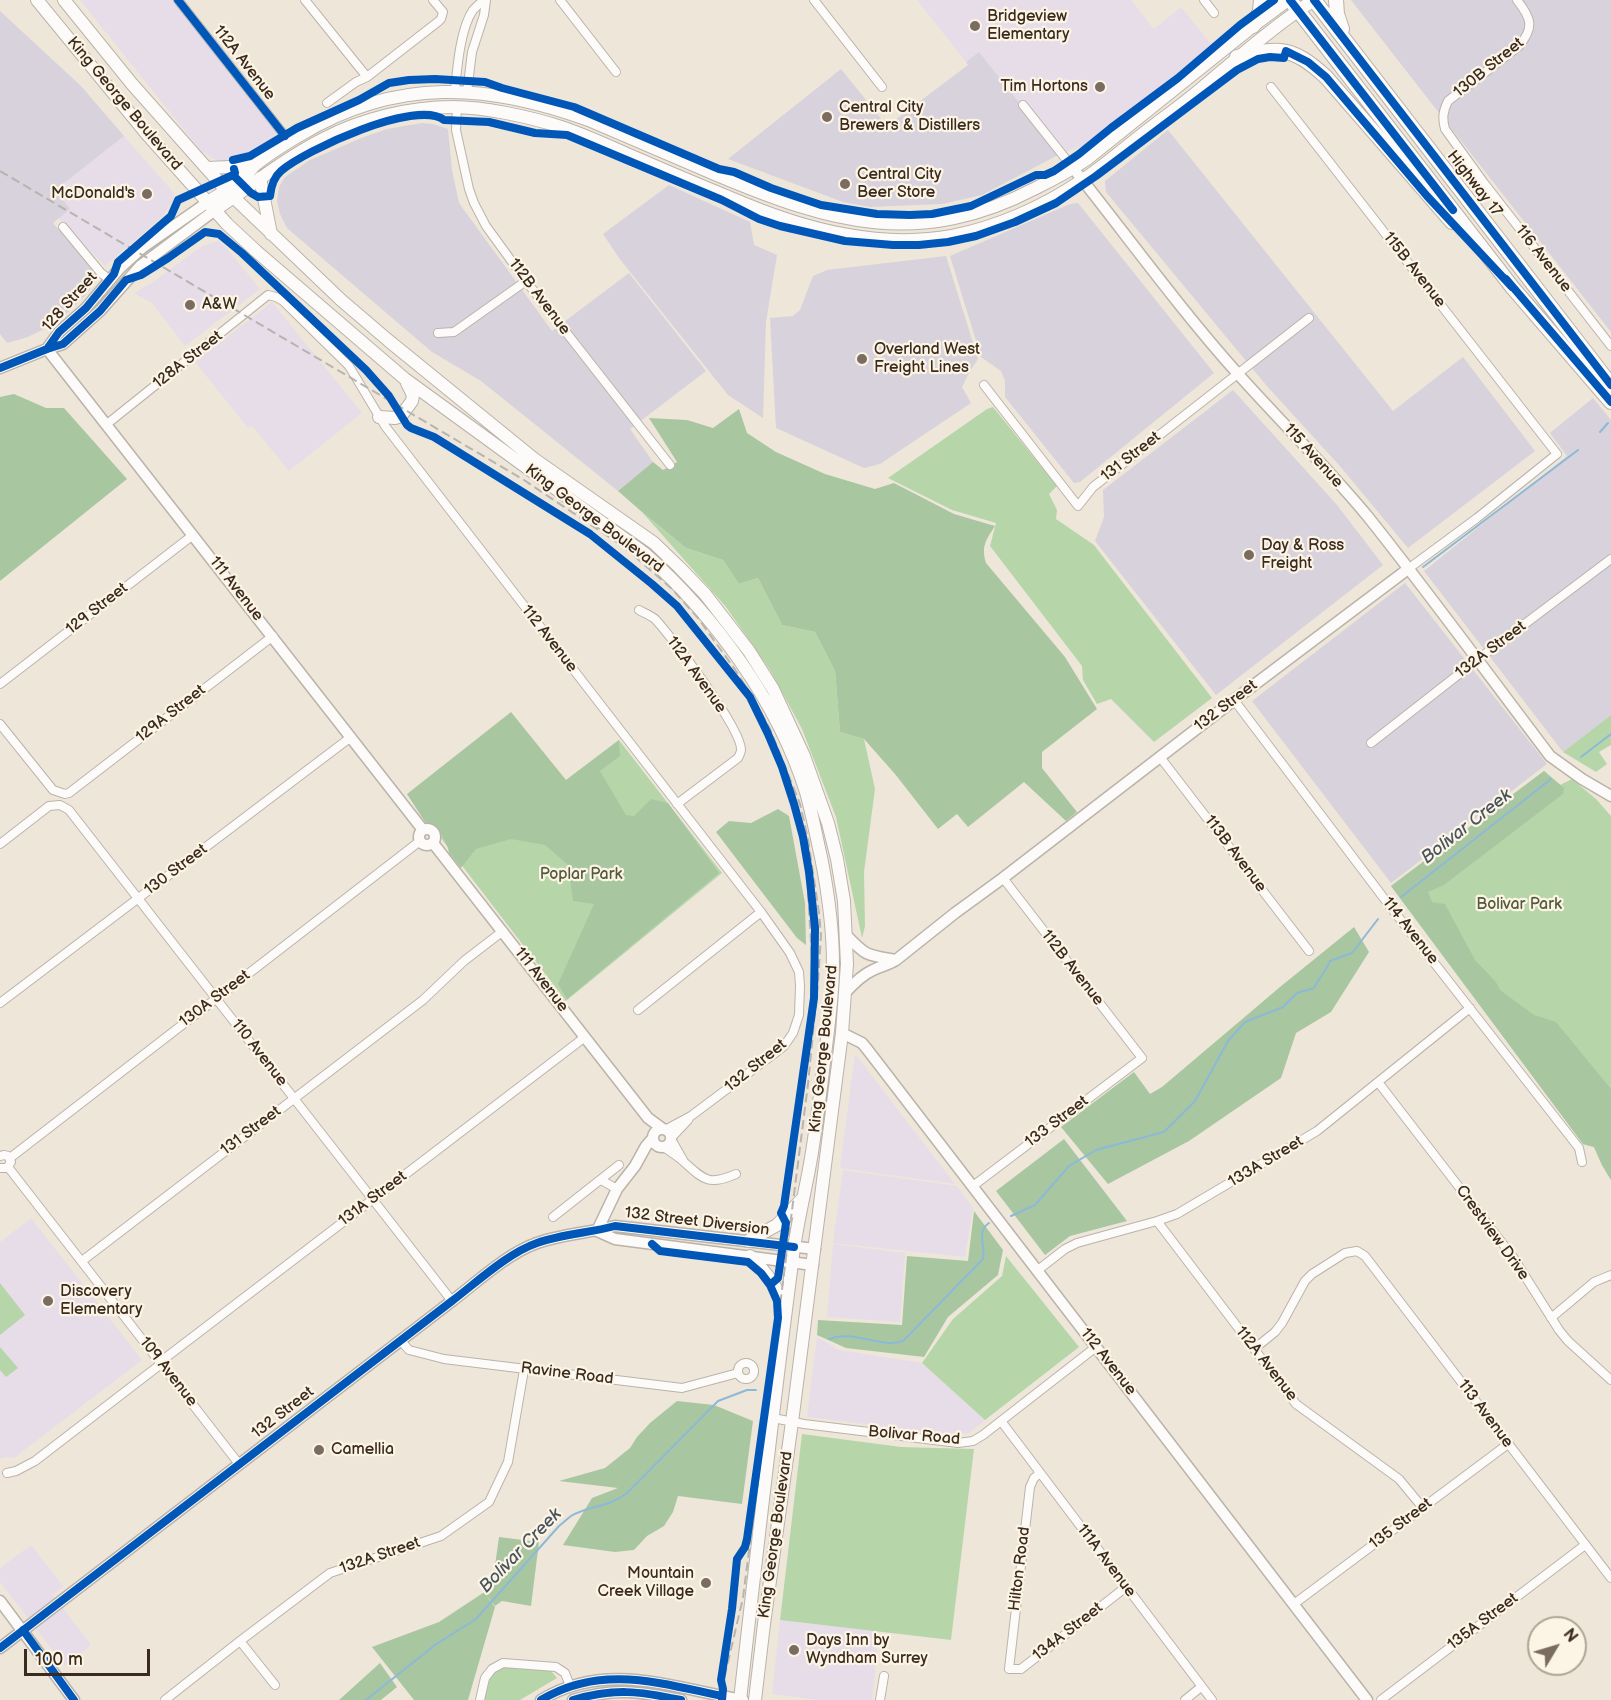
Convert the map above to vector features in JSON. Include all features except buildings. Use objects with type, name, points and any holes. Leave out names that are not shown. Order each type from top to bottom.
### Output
[{"type":"highway","points":[[1253,26],[1260,11],[1261,0]]},
{"type":"highway","name":"Highway 17","points":[[1314,0],[1611,385]]},
{"type":"highway","points":[[1336,0],[1337,14],[1345,40]]},
{"type":"highway","name":"Highway 17","points":[[1292,4],[1512,288],[1611,402]]},
{"type":"highway","points":[[1237,57],[1260,51],[1278,50],[1294,54],[1326,77],[1427,196],[1512,288]]},
{"type":"main road","name":"King George Boulevard","points":[[37,0],[105,83],[212,206],[256,251],[405,379],[644,553],[669,575],[716,628],[738,659],[779,727],[805,790],[815,827],[831,918],[834,966],[814,1144],[792,1262],[758,1536],[741,1700]]},
{"type":"main road","name":"King George Boulevard","points":[[64,0],[132,84],[230,194],[341,300],[534,459],[654,543],[705,594],[749,651],[773,689],[804,756],[828,823],[837,859],[844,901],[848,964],[842,1033],[813,1265],[755,1700]]},
{"type":"main road","points":[[230,194],[254,166],[289,141],[337,116],[399,96],[436,91],[461,91],[531,102],[564,111],[766,196],[803,208],[862,222],[914,224],[945,221],[973,214],[1023,195],[1073,168],[1253,26],[1292,4],[1314,0]]},
{"type":"main road","points":[[230,194],[260,178],[297,153],[343,130],[402,112],[457,107],[514,115],[563,127],[791,222],[819,230],[870,238],[914,240],[950,236],[974,231],[1021,214],[1083,180],[1202,88],[1292,4]]},
{"type":"main road","points":[[457,107],[461,91]]},
{"type":"main road","points":[[207,168],[254,166]]},
{"type":"main road","name":"115 Avenue","points":[[1073,168],[1155,275],[1238,374],[1369,518],[1550,756],[1611,796]]},
{"type":"main road","points":[[260,178],[271,234]]},
{"type":"main road","name":"128 Street","points":[[0,368],[63,344],[100,311],[140,266],[212,206],[230,194]]},
{"type":"main road","name":"128 Street","points":[[47,349],[59,332],[86,308],[109,279],[142,248],[184,217],[212,206]]},
{"type":"main road","name":"111 Avenue","points":[[47,349],[423,830]]},
{"type":"main road","points":[[379,417],[401,416],[412,401],[411,390],[405,379]]},
{"type":"main road","name":"132 Street","points":[[845,993],[867,974],[896,960],[954,913],[1408,569]]},
{"type":"main road","points":[[429,828],[435,833],[436,838],[433,843],[425,845],[420,841],[420,834],[423,830],[429,828]]},
{"type":"main road","name":"111 Avenue","points":[[433,843],[663,1138]]},
{"type":"main road","points":[[846,936],[868,956],[896,960]]},
{"type":"main road","points":[[829,1024],[842,1033]]},
{"type":"main road","name":"112 Avenue","points":[[842,1033],[867,1048],[1367,1700]]},
{"type":"main road","name":"132 Street","points":[[0,1648],[513,1255],[535,1244],[564,1236],[597,1231],[617,1190],[635,1166],[663,1138]]},
{"type":"main road","points":[[748,1241],[777,1225],[804,1197]]},
{"type":"main road","name":"132 Street Diversion","points":[[597,1231],[615,1226],[815,1249]]},
{"type":"main road","name":"132 Street Diversion","points":[[597,1231],[615,1239],[813,1265]]},
{"type":"main road","points":[[750,1256],[773,1283],[786,1313]]},
{"type":"main road","points":[[0,1600],[74,1700]]},
{"type":"main road","points":[[541,1700],[570,1686],[607,1679],[627,1679],[741,1700]]},
{"type":"main road","points":[[573,1700],[615,1691],[646,1693],[681,1700]]},
{"type":"street","name":"112A Avenue","points":[[178,0],[289,141]]},
{"type":"street","points":[[305,0],[367,77]]},
{"type":"street","points":[[327,103],[356,82],[367,77],[439,21],[443,12],[433,0]]},
{"type":"street","points":[[461,91],[457,71],[464,33],[473,10],[485,0]]},
{"type":"street","points":[[461,91],[484,15],[485,0]]},
{"type":"street","points":[[560,0],[616,72]]},
{"type":"street","points":[[814,0],[882,87]]},
{"type":"street","points":[[1204,0],[1214,13]]},
{"type":"street","name":"130B Street","points":[[1443,110],[1448,101],[1520,46],[1528,35],[1530,24],[1527,14],[1517,0]]},
{"type":"street","name":"115B Avenue","points":[[1271,87],[1557,454]]},
{"type":"street","name":"115 Avenue","points":[[1023,105],[1073,168]]},
{"type":"street","name":"112B Avenue","points":[[457,107],[456,130],[469,189],[486,226],[526,281],[670,465]]},
{"type":"street","name":"116 Avenue","points":[[1443,110],[1445,129],[1484,183],[1611,346]]},
{"type":"street","points":[[63,227],[101,273],[109,279]]},
{"type":"street","points":[[438,333],[454,332],[526,281]]},
{"type":"street","name":"112 Avenue","points":[[268,296],[283,301],[349,366],[379,417],[452,514],[783,941],[798,972],[800,1002]]},
{"type":"street","name":"128A Street","points":[[107,424],[268,296]]},
{"type":"street","name":"131 Street","points":[[984,385],[1078,506],[1093,487],[1309,318]]},
{"type":"street","name":"132 Street","points":[[1408,569],[1557,454]]},
{"type":"street","name":"129 Street","points":[[0,684],[193,535]]},
{"type":"street","name":"132A Street","points":[[1371,743],[1611,559]]},
{"type":"street","name":"112A Avenue","points":[[639,610],[653,617],[694,667],[731,723],[740,743],[741,751],[738,758],[677,804]]},
{"type":"street","name":"129A Street","points":[[0,724],[53,790],[65,794],[273,636]]},
{"type":"street","name":"114 Avenue","points":[[1234,700],[1579,1148],[1582,1162]]},
{"type":"street","name":"130 Street","points":[[0,1003],[351,737]]},
{"type":"street","name":"113B Avenue","points":[[1160,757],[1309,951]]},
{"type":"street","name":"110 Avenue","points":[[0,844],[49,806],[55,804],[69,810],[452,1301]]},
{"type":"street","name":"130A Street","points":[[10,1158],[420,841]]},
{"type":"street","name":"112B Avenue","points":[[1003,878],[1142,1058]]},
{"type":"street","points":[[638,1010],[761,912]]},
{"type":"street","name":"131 Street","points":[[82,1262],[423,1000],[464,961],[503,931]]},
{"type":"street","name":"132 Street","points":[[663,1138],[784,1046],[796,1026],[800,1002]]},
{"type":"street","name":"133A Street","points":[[1038,1270],[1065,1249],[1077,1243],[1177,1214],[1297,1144],[1317,1131],[1470,1008]]},
{"type":"street","name":"131A Street","points":[[6,1473],[16,1472],[35,1461],[585,1037]]},
{"type":"street","name":"133 Street","points":[[973,1186],[1142,1058]]},
{"type":"street","name":"Crestview Drive","points":[[1378,1082],[1513,1257],[1568,1341],[1611,1380]]},
{"type":"street","name":"111 Avenue","points":[[663,1138],[683,1161],[705,1179],[718,1180],[736,1174]]},
{"type":"street","points":[[0,1155],[10,1158],[11,1162],[4,1168]]},
{"type":"street","points":[[553,1218],[619,1165]]},
{"type":"street","name":"109 Avenue","points":[[4,1168],[82,1262],[239,1464]]},
{"type":"street","points":[[601,1180],[617,1190]]},
{"type":"street","name":"112A Avenue","points":[[1156,1221],[1303,1410],[1399,1479],[1423,1508]]},
{"type":"street","name":"113 Avenue","points":[[1254,1349],[1275,1332],[1282,1323],[1305,1281],[1312,1274],[1345,1252],[1358,1251],[1365,1256],[1611,1578]]},
{"type":"street","points":[[1551,1318],[1594,1282],[1611,1275]]},
{"type":"street","name":"Ravine Road","points":[[400,1340],[409,1350],[432,1356],[524,1370],[682,1388],[738,1373]]},
{"type":"street","name":"Bolivar Road","points":[[773,1418],[958,1443],[973,1441],[1096,1347]]},
{"type":"street","name":"132A Street","points":[[165,1700],[330,1573],[441,1536],[489,1502],[508,1462],[524,1370]]},
{"type":"street","name":"111A Avenue","points":[[1000,1421],[1212,1700]]},
{"type":"street","name":"135 Street","points":[[1294,1604],[1508,1444]]},
{"type":"street","name":"Hilton Road","points":[[1009,1669],[1030,1486],[1040,1473]]},
{"type":"street","name":"135A Street","points":[[1381,1700],[1585,1545]]},
{"type":"street","name":"134A Street","points":[[1009,1669],[1021,1669],[1126,1587]]},
{"type":"street","points":[[240,1641],[275,1685]]},
{"type":"street","points":[[480,1700],[485,1678],[492,1669],[503,1663],[556,1667],[565,1673],[570,1686]]},
{"type":"street","points":[[880,1700],[884,1677]]},
{"type":"street","points":[[1185,1700],[1201,1687]]},
{"type":"shaded area","points":[[80,0],[178,0],[284,135],[243,164],[221,163],[201,151]]},
{"type":"shaded area","points":[[917,0],[1131,0],[1154,29],[1181,7],[1211,44],[1166,87],[1121,124],[1090,143],[1060,154],[979,52],[966,62]]},
{"type":"shaded area","points":[[1351,0],[1611,0],[1611,332],[1425,95]]},
{"type":"shaded area","points":[[0,11],[81,86],[124,136],[55,190],[70,209],[53,223],[99,277],[85,296],[63,317],[28,337],[7,343],[0,334]]},
{"type":"shaded area","points":[[979,52],[1060,154],[982,195],[942,204],[870,207],[843,202],[728,159],[841,69],[887,126],[968,65],[966,62]]},
{"type":"shaded area","points":[[422,123],[448,129],[452,170],[459,203],[552,331],[629,273],[706,371],[630,429],[653,462],[618,491],[481,381],[432,352],[287,228],[277,201],[279,187],[285,177],[310,160],[364,137],[387,129]]},
{"type":"shaded area","points":[[1168,130],[1393,411],[1463,357],[1535,451],[1408,548],[1339,465],[1266,385],[1106,192],[1105,181]]},
{"type":"shaded area","points":[[124,136],[173,192],[174,199],[162,217],[105,266],[58,218],[70,209],[55,190]]},
{"type":"shaded area","points":[[669,185],[750,222],[754,245],[777,255],[766,322],[763,418],[728,395],[619,258],[603,234]]},
{"type":"shaded area","points":[[1078,203],[1214,373],[1080,482],[1074,483],[1005,397],[1005,381],[1001,371],[981,357],[950,256],[1070,204]]},
{"type":"shaded area","points":[[219,241],[260,289],[185,346],[152,303],[134,293],[202,246]]},
{"type":"shaded area","points":[[946,256],[978,359],[962,387],[971,403],[880,464],[864,468],[776,428],[770,318],[793,316],[800,310],[813,276],[827,270]]},
{"type":"shaded area","points":[[272,302],[362,413],[289,471],[252,426],[248,428],[195,362]]},
{"type":"shaded area","points":[[1233,390],[1337,505],[1383,565],[1216,695],[1095,541],[1104,517],[1103,490]]},
{"type":"shaded area","points":[[1593,398],[1611,420],[1611,715],[1563,752],[1424,571],[1567,456],[1550,433]]},
{"type":"shaded area","points":[[1405,583],[1547,764],[1391,883],[1252,701]]},
{"type":"shaded area","points":[[855,1054],[955,1184],[840,1168]]},
{"type":"shaded area","points":[[843,1170],[957,1186],[973,1208],[965,1257],[833,1243]]},
{"type":"shaded area","name":"Discovery Elementary","points":[[31,1218],[142,1360],[14,1458],[0,1459],[0,1242]]},
{"type":"shaded area","points":[[833,1244],[905,1253],[900,1322],[827,1317]]},
{"type":"shaded area","points":[[817,1337],[839,1350],[922,1363],[985,1420],[969,1433],[952,1435],[807,1417]]},
{"type":"shaded area","points":[[31,1545],[63,1586],[53,1595],[91,1645],[65,1666],[0,1582],[0,1568]]},
{"type":"shaded area","points":[[780,1620],[879,1631],[872,1700],[817,1700],[772,1694]]},
{"type":"green space","points":[[14,394],[46,408],[64,408],[127,479],[0,581],[0,397]]},
{"type":"green space","points":[[993,407],[1057,486],[1049,494],[1057,510],[1056,519],[1094,545],[1212,698],[1154,742],[1111,699],[1097,704],[1083,680],[1082,666],[990,546],[996,523],[952,510],[888,478]]},
{"type":"green space","points":[[739,409],[747,433],[776,452],[825,474],[875,489],[894,483],[954,514],[995,526],[985,543],[986,563],[1065,657],[1097,709],[1042,752],[1042,768],[1077,812],[1066,821],[1024,782],[968,827],[957,814],[938,829],[864,739],[840,732],[835,671],[815,632],[782,625],[758,578],[739,584],[723,560],[686,548],[618,491],[653,462],[663,470],[677,462],[649,418],[687,420],[713,428]]},
{"type":"green space","points":[[642,512],[686,548],[723,560],[739,584],[758,578],[782,625],[815,632],[835,671],[840,732],[864,739],[875,789],[864,872],[865,926],[862,938],[836,817],[802,729],[770,670],[726,607]]},
{"type":"green space","name":"Poplar Park","points":[[511,712],[566,780],[619,740],[620,756],[600,771],[626,815],[634,816],[651,799],[668,803],[719,873],[567,999],[558,984],[594,904],[573,901],[568,865],[545,845],[511,839],[476,849],[461,868],[449,853],[442,835],[435,827],[425,822],[407,794]]},
{"type":"green space","points":[[1611,715],[1611,745],[1599,752],[1607,764],[1596,772],[1563,752]]},
{"type":"green space","name":"Poplar Park","points":[[619,740],[722,873],[566,1001],[407,794],[549,793]]},
{"type":"green space","name":"Bolivar Park","points":[[1544,771],[1560,785],[1572,779],[1596,799],[1611,816],[1611,1180],[1594,1147],[1583,1144],[1391,886]]},
{"type":"green space","points":[[1544,771],[1564,788],[1563,794],[1444,885],[1428,892],[1432,902],[1445,904],[1475,960],[1496,982],[1500,990],[1534,1015],[1556,1022],[1611,1089],[1611,1180],[1594,1147],[1583,1144],[1391,886]]},
{"type":"green space","points":[[778,809],[789,816],[805,903],[806,945],[797,938],[716,832],[729,821],[751,823]]},
{"type":"green space","points":[[1354,927],[1369,952],[1331,1012],[1296,1033],[1281,1078],[1189,1141],[1108,1184],[1061,1127],[1134,1072],[1150,1094],[1162,1087]]},
{"type":"green space","points":[[1064,1139],[1127,1221],[1070,1236],[1045,1255],[996,1191]]},
{"type":"green space","points":[[974,1211],[1003,1250],[998,1275],[948,1317],[924,1357],[846,1348],[817,1335],[818,1320],[902,1325],[907,1256],[968,1261]]},
{"type":"green space","points":[[1006,1256],[1079,1347],[985,1420],[922,1363],[953,1319],[1002,1276]]},
{"type":"green space","points":[[0,1283],[25,1315],[0,1335]]},
{"type":"green space","points":[[0,1347],[18,1368],[6,1377],[0,1370]]},
{"type":"green space","points":[[677,1401],[714,1405],[753,1421],[742,1504],[678,1496],[673,1512],[664,1526],[647,1536],[634,1550],[615,1552],[563,1545],[592,1498],[618,1488],[559,1481],[605,1468],[630,1448],[650,1423]]},
{"type":"green space","points":[[802,1434],[901,1447],[974,1449],[951,1640],[780,1620]]},
{"type":"green space","points":[[499,1537],[539,1542],[531,1606],[502,1601],[495,1606],[485,1594],[495,1607],[468,1700],[414,1700],[372,1647],[439,1622],[492,1587]]},
{"type":"green space","points":[[380,1663],[397,1687],[381,1700],[339,1700]]},
{"type":"green space","points":[[505,1666],[551,1671],[557,1678],[520,1700],[484,1700],[491,1675]]},
{"type":"waterway","points":[[1600,432],[1608,423]]},
{"type":"waterway","points":[[1423,567],[1578,450]]},
{"type":"waterway","name":"Bolivar Creek","points":[[1581,757],[1611,734]]},
{"type":"waterway","name":"Bolivar Creek","points":[[1401,897],[1551,779]]},
{"type":"waterway","name":"Bolivar Creek","points":[[1011,1216],[1035,1205],[1069,1166],[1096,1150],[1164,1132],[1195,1101],[1228,1041],[1245,1022],[1283,1007],[1297,993],[1314,988],[1330,961],[1352,953],[1378,919]]},
{"type":"waterway","name":"Bolivar Creek","points":[[829,1339],[847,1336],[885,1343],[903,1341],[983,1259],[982,1235],[985,1226],[989,1223]]},
{"type":"waterway","name":"Bolivar Creek","points":[[366,1700],[435,1645],[476,1619],[559,1526],[570,1517],[584,1510],[612,1502],[627,1493],[718,1401],[747,1390],[756,1390]]},
{"type":"railway","points":[[0,171],[524,480],[624,547],[672,589],[698,618],[736,671],[770,729],[800,804],[808,839],[821,935],[808,1084],[743,1598],[719,1700]]},
{"type":"railway","points":[[808,893],[812,959]]},
{"type":"cycle path","points":[[178,0],[285,136]]},
{"type":"cycle path","points":[[233,160],[250,156],[297,128],[359,100],[389,83],[435,79],[485,82],[574,107],[719,169],[734,172],[771,188],[821,205],[877,214],[932,214],[971,206],[1036,175],[1045,175],[1054,171],[1178,78],[1240,25],[1274,0]]},
{"type":"cycle path","points":[[1290,0],[1453,210]]},
{"type":"cycle path","points":[[1314,0],[1611,385]]},
{"type":"cycle path","points":[[233,175],[258,197],[270,196],[273,182],[279,173],[313,151],[386,121],[430,115],[444,120],[489,122],[535,133],[567,135],[722,200],[759,219],[780,226],[845,241],[893,245],[948,242],[976,236],[1015,222],[1056,203],[1096,176],[1237,70],[1258,59],[1284,58],[1286,51],[1308,62],[1326,77],[1427,196],[1512,287]]},
{"type":"cycle path","points":[[47,349],[59,332],[86,308],[114,274],[118,262],[171,216],[178,200],[233,175],[234,169]]},
{"type":"cycle path","points":[[0,368],[63,344],[100,311],[126,280],[141,275],[205,232],[219,234],[366,370],[389,396],[407,425],[434,437],[590,534],[677,606],[750,697],[782,767],[803,837],[809,872],[815,928],[814,998],[784,1206],[781,1213],[786,1223],[778,1278],[770,1285]]},
{"type":"cycle path","points":[[1506,279],[1611,402]]},
{"type":"cycle path","points":[[0,1648],[493,1269],[526,1248],[556,1238],[615,1226],[794,1247]]},
{"type":"cycle path","points":[[652,1244],[660,1251],[748,1262],[770,1285],[777,1301],[778,1318],[747,1539],[737,1559],[721,1680],[722,1700]]},
{"type":"cycle path","points":[[23,1630],[74,1700]]},
{"type":"cycle path","points":[[541,1700],[563,1689],[586,1682],[608,1679],[653,1682],[722,1696]]},
{"type":"cycle path","points":[[573,1700],[614,1692],[681,1700]]},
{"type":"place","name":"Bridgeview Elementary","points":[[975,26]]},
{"type":"place","name":"Tim Hortons","points":[[1100,87]]},
{"type":"place","name":"Central City Brewers & Distillers","points":[[827,117]]},
{"type":"place","name":"Central City Beer Store","points":[[845,184]]},
{"type":"place","name":"McDonald's","points":[[147,194]]},
{"type":"place","name":"A&W","points":[[190,305]]},
{"type":"place","name":"Overland West Freight Lines","points":[[862,359]]},
{"type":"place","name":"Day & Ross Freight","points":[[1249,555]]},
{"type":"place","name":"Discovery Elementary","points":[[48,1301]]},
{"type":"place","name":"Camellia","points":[[319,1450]]},
{"type":"place","name":"Mountain Creek Village","points":[[706,1583]]},
{"type":"place","name":"Days Inn by Wyndham Surrey","points":[[794,1650]]}]
